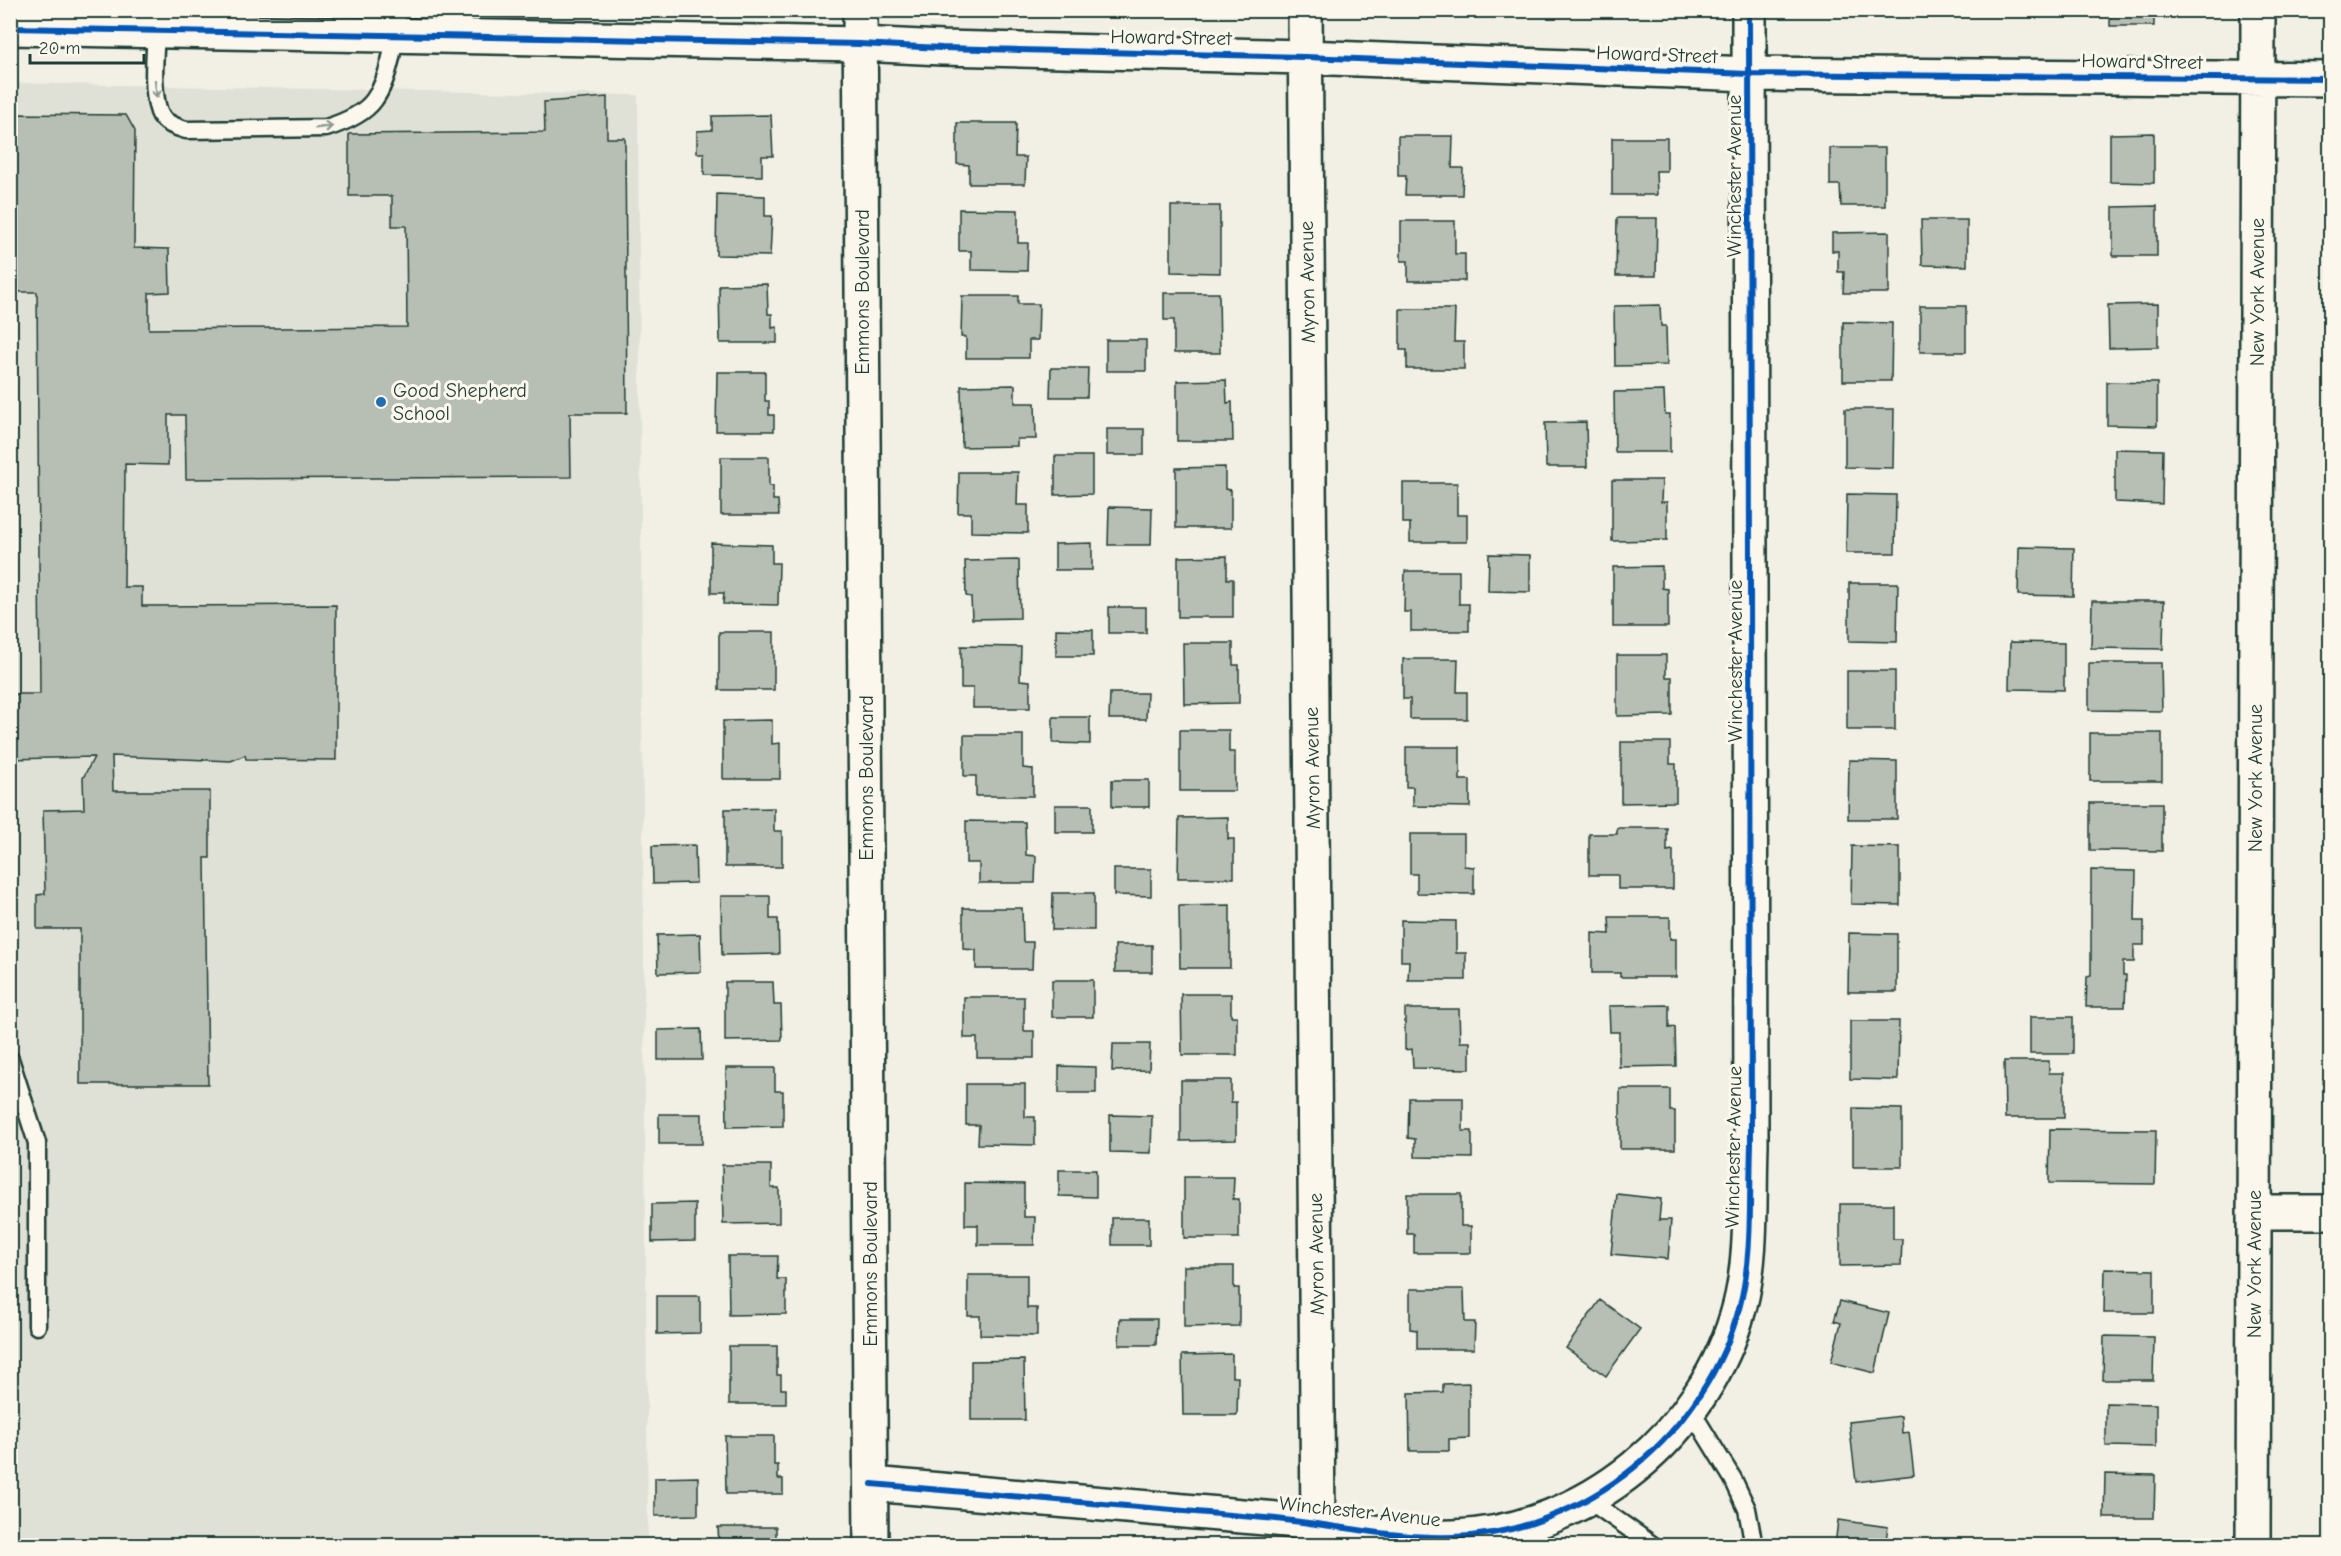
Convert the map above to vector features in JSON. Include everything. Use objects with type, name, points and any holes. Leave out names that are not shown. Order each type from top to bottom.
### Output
[{"type":"street","name":"Emmons Boulevard","points":[[860,10],[871,1545]]},
{"type":"street","name":"Myron Avenue","points":[[1305,10],[1318,1525]]},
{"type":"street","name":"Winchester Avenue","points":[[872,1484],[1259,1517],[1405,1535],[1454,1537],[1502,1531],[1550,1517],[1605,1490],[1653,1452],[1690,1409],[1724,1352],[1740,1306],[1747,1269],[1751,1145],[1749,10]]},
{"type":"street","name":"New York Avenue","points":[[2253,1545],[2258,10]]},
{"type":"street","name":"Howard Street","points":[[31,22],[156,31],[397,23],[942,48],[1305,57],[1750,74],[2331,79]]},
{"type":"street","points":[[2254,1212],[2331,1212]]},
{"type":"lane","points":[[156,31],[155,80],[159,113],[172,126],[186,130],[326,128],[341,123],[373,101],[382,85],[397,23]]},
{"type":"lane","points":[[10,1059],[37,1143],[37,1326]]},
{"type":"lane","points":[[1690,1409],[1732,1479],[1747,1509],[1753,1541],[1751,1545]]},
{"type":"lane","points":[[1587,1499],[1654,1545]]},
{"type":"shaded area","points":[[11,83],[638,95],[648,1545],[11,1546]]},
{"type":"building","points":[[2110,10],[2154,10],[2154,26],[2110,26]]},
{"type":"building","name":"Good Shepherd School","points":[[607,97],[607,138],[625,138],[627,413],[570,413],[571,477],[186,479],[185,415],[168,415],[168,465],[125,464],[124,587],[142,587],[142,606],[336,605],[336,760],[246,759],[245,755],[231,761],[112,756],[113,791],[210,791],[210,858],[205,858],[208,1084],[80,1084],[80,929],[37,929],[37,895],[45,894],[43,810],[84,809],[83,778],[94,757],[10,759],[10,694],[40,694],[37,292],[10,292],[10,114],[126,115],[135,131],[134,248],[169,249],[170,292],[149,293],[149,329],[407,327],[406,226],[392,226],[392,196],[349,196],[349,134],[545,132],[544,102]]},
{"type":"building","points":[[771,115],[773,156],[762,156],[762,176],[704,175],[704,153],[697,153],[697,131],[712,130],[712,116]]},
{"type":"building","points":[[957,123],[1016,123],[1015,157],[1026,157],[1025,184],[969,184],[969,165],[957,164]]},
{"type":"building","points":[[2154,133],[2154,183],[2110,182],[2110,134]]},
{"type":"building","points":[[1398,136],[1453,136],[1452,168],[1463,168],[1462,195],[1405,195],[1406,176],[1398,176]]},
{"type":"building","points":[[1612,138],[1667,138],[1667,171],[1656,171],[1657,195],[1612,195]]},
{"type":"building","points":[[1830,148],[1885,148],[1885,206],[1841,206],[1840,185],[1830,185]]},
{"type":"building","points":[[717,194],[765,196],[765,216],[772,216],[770,256],[716,255]]},
{"type":"building","points":[[1171,206],[1220,206],[1220,273],[1171,272]]},
{"type":"building","points":[[2157,206],[2157,256],[2113,256],[2113,207]]},
{"type":"building","points":[[959,209],[1018,210],[1018,243],[1028,243],[1027,271],[971,270],[971,251],[959,251]]},
{"type":"building","points":[[1617,218],[1657,218],[1656,276],[1616,276]]},
{"type":"building","points":[[1921,220],[1967,220],[1967,266],[1922,265]]},
{"type":"building","points":[[1401,221],[1455,221],[1455,254],[1465,254],[1465,281],[1408,281],[1408,261],[1401,261]]},
{"type":"building","points":[[1889,232],[1889,293],[1843,293],[1844,272],[1838,272],[1838,251],[1832,251],[1832,233]]},
{"type":"building","points":[[767,284],[768,314],[772,314],[772,328],[777,327],[777,343],[720,343],[719,285]]},
{"type":"building","points":[[1164,293],[1219,293],[1220,353],[1174,353],[1174,320],[1164,320]]},
{"type":"building","points":[[962,296],[1018,296],[1018,304],[1039,304],[1038,340],[1029,340],[1029,358],[966,358],[966,337],[961,337]]},
{"type":"building","points":[[2158,304],[2158,347],[2109,348],[2108,305]]},
{"type":"building","points":[[1660,305],[1661,326],[1666,326],[1667,365],[1615,366],[1614,306]]},
{"type":"building","points":[[1920,306],[1966,306],[1966,352],[1920,352]]},
{"type":"building","points":[[1400,309],[1455,309],[1454,342],[1464,342],[1464,369],[1407,369],[1407,350],[1400,350]]},
{"type":"building","points":[[1843,322],[1892,323],[1891,381],[1843,381]]},
{"type":"building","points":[[1106,340],[1146,340],[1146,371],[1106,371]]},
{"type":"building","points":[[1051,368],[1088,368],[1087,397],[1050,397]]},
{"type":"building","points":[[717,372],[765,372],[765,401],[769,401],[769,415],[774,415],[774,431],[716,431]]},
{"type":"building","points":[[1226,380],[1227,403],[1232,402],[1233,441],[1177,441],[1177,381]]},
{"type":"building","points":[[2107,382],[2157,383],[2157,426],[2107,425]]},
{"type":"building","points":[[1015,385],[1015,403],[1035,403],[1036,439],[1017,439],[1017,446],[962,447],[961,386]]},
{"type":"building","points":[[1664,391],[1665,414],[1670,414],[1670,452],[1615,452],[1614,392]]},
{"type":"building","points":[[1845,409],[1894,409],[1893,468],[1845,467]]},
{"type":"building","points":[[1586,422],[1587,467],[1546,467],[1545,423]]},
{"type":"building","points":[[1107,429],[1144,429],[1144,455],[1107,455]]},
{"type":"building","points":[[2115,449],[2163,450],[2162,504],[2115,502]]},
{"type":"building","points":[[1055,456],[1092,456],[1092,494],[1055,495]]},
{"type":"building","points":[[721,457],[769,457],[769,486],[773,486],[773,500],[778,500],[779,515],[721,515]]},
{"type":"building","points":[[1225,467],[1225,489],[1231,490],[1231,528],[1176,528],[1176,468]]},
{"type":"building","points":[[959,472],[1018,472],[1017,505],[1028,505],[1028,533],[971,532],[971,513],[958,513]]},
{"type":"building","points":[[1612,480],[1662,480],[1661,502],[1667,502],[1667,540],[1612,541]]},
{"type":"building","points":[[1403,483],[1457,483],[1457,515],[1467,515],[1467,542],[1410,542],[1410,523],[1403,523]]},
{"type":"building","points":[[1847,494],[1896,495],[1895,553],[1846,553]]},
{"type":"building","points":[[1109,507],[1152,508],[1151,545],[1108,545]]},
{"type":"building","points":[[711,543],[772,545],[772,563],[779,563],[778,605],[723,604],[724,593],[711,593]]},
{"type":"building","points":[[1092,543],[1092,570],[1055,570],[1055,544]]},
{"type":"building","points":[[2019,547],[2074,548],[2073,596],[2018,595]]},
{"type":"building","points":[[1489,554],[1530,555],[1530,592],[1488,591]]},
{"type":"building","points":[[1227,556],[1227,579],[1233,579],[1233,617],[1178,617],[1178,557]]},
{"type":"building","points":[[1019,560],[1020,618],[972,619],[971,597],[966,596],[965,561]]},
{"type":"building","points":[[1662,566],[1662,588],[1668,589],[1668,627],[1613,627],[1613,567]]},
{"type":"building","points":[[1405,571],[1459,571],[1459,604],[1469,604],[1469,631],[1411,631],[1411,612],[1404,612]]},
{"type":"building","points":[[1849,583],[1898,583],[1897,642],[1849,641]]},
{"type":"building","points":[[2092,601],[2164,601],[2163,649],[2091,648]]},
{"type":"building","points":[[1109,607],[1146,607],[1146,633],[1109,633]]},
{"type":"building","points":[[1056,629],[1093,630],[1093,656],[1056,656]]},
{"type":"building","points":[[719,632],[774,632],[774,690],[719,690]]},
{"type":"building","points":[[2010,642],[2064,643],[2064,690],[2009,689]]},
{"type":"building","points":[[1183,643],[1233,643],[1233,665],[1239,665],[1239,703],[1184,704]]},
{"type":"building","points":[[961,646],[1021,647],[1020,680],[1030,681],[1030,708],[973,708],[973,688],[961,688]]},
{"type":"building","points":[[1617,655],[1666,655],[1666,677],[1672,677],[1672,715],[1617,716]]},
{"type":"building","points":[[1403,659],[1458,659],[1457,692],[1467,692],[1467,719],[1410,719],[1410,699],[1403,699]]},
{"type":"building","points":[[2089,663],[2161,663],[2162,711],[2089,710]]},
{"type":"building","points":[[1847,671],[1895,671],[1895,730],[1847,730]]},
{"type":"building","points":[[1110,693],[1147,693],[1146,719],[1109,719]]},
{"type":"building","points":[[1053,717],[1090,717],[1090,744],[1053,743]]},
{"type":"building","points":[[772,720],[772,744],[780,743],[780,779],[723,779],[723,721]]},
{"type":"building","points":[[1180,730],[1229,730],[1229,752],[1235,752],[1235,791],[1180,791]]},
{"type":"building","points":[[2090,733],[2162,733],[2162,781],[2090,781]]},
{"type":"building","points":[[964,735],[1023,735],[1023,768],[1033,769],[1033,796],[976,796],[976,776],[964,776]]},
{"type":"building","points":[[1621,742],[1670,742],[1670,764],[1676,764],[1676,802],[1621,803]]},
{"type":"building","points":[[1406,747],[1460,747],[1460,780],[1470,780],[1470,807],[1413,806],[1413,787],[1406,787]]},
{"type":"building","points":[[1849,760],[1897,761],[1897,819],[1848,819]]},
{"type":"building","points":[[1112,780],[1149,780],[1149,807],[1112,807]]},
{"type":"building","points":[[2090,803],[2162,803],[2162,851],[2090,850]]},
{"type":"building","points":[[1055,805],[1092,805],[1092,832],[1055,832]]},
{"type":"building","points":[[774,808],[774,831],[782,831],[782,867],[725,867],[725,809]]},
{"type":"building","points":[[1228,817],[1228,839],[1234,839],[1234,878],[1178,878],[1179,818]]},
{"type":"building","points":[[966,821],[1025,822],[1026,855],[1036,856],[1035,883],[979,883],[979,863],[966,863]]},
{"type":"building","points":[[1617,828],[1667,828],[1667,851],[1673,850],[1673,889],[1618,889],[1618,875],[1589,875],[1589,834],[1617,834]]},
{"type":"building","points":[[1410,834],[1464,834],[1464,866],[1474,867],[1474,894],[1417,893],[1417,874],[1410,874]]},
{"type":"building","points":[[695,845],[696,883],[653,884],[652,846]]},
{"type":"building","points":[[1852,846],[1900,847],[1900,905],[1851,904]]},
{"type":"building","points":[[1114,869],[1151,869],[1151,896],[1114,895]]},
{"type":"building","points":[[2091,870],[2136,871],[2135,921],[2144,921],[2144,945],[2134,945],[2134,962],[2123,962],[2123,975],[2126,975],[2125,1007],[2086,1007],[2087,977],[2091,976]]},
{"type":"building","points":[[1053,893],[1094,893],[1094,930],[1052,930]]},
{"type":"building","points":[[721,896],[770,896],[770,919],[778,919],[779,954],[722,955]]},
{"type":"building","points":[[1230,905],[1230,968],[1180,968],[1179,906]]},
{"type":"building","points":[[963,908],[1022,908],[1023,942],[1033,942],[1032,969],[976,969],[976,950],[963,949]]},
{"type":"building","points":[[1609,917],[1670,917],[1670,939],[1676,939],[1676,977],[1620,977],[1620,973],[1592,973],[1592,933],[1610,934]]},
{"type":"building","points":[[1401,920],[1456,921],[1456,953],[1466,953],[1466,980],[1408,980],[1409,961],[1401,961]]},
{"type":"building","points":[[1849,933],[1897,934],[1897,992],[1848,992]]},
{"type":"building","points":[[700,934],[701,972],[658,973],[657,935]]},
{"type":"building","points":[[1115,945],[1152,945],[1152,972],[1115,972]]},
{"type":"building","points":[[1052,980],[1093,980],[1093,1017],[1052,1017]]},
{"type":"building","points":[[725,982],[773,982],[774,1005],[781,1005],[782,1040],[725,1041]]},
{"type":"building","points":[[1181,994],[1231,994],[1231,1016],[1237,1016],[1237,1055],[1182,1055]]},
{"type":"building","points":[[964,997],[1024,997],[1024,1031],[1034,1031],[1034,1058],[977,1058],[977,1038],[964,1038]]},
{"type":"building","points":[[1669,1005],[1669,1028],[1675,1027],[1676,1066],[1619,1067],[1619,1032],[1610,1032],[1609,1006]]},
{"type":"building","points":[[1405,1009],[1459,1009],[1460,1042],[1470,1042],[1470,1069],[1413,1068],[1412,1049],[1405,1050]]},
{"type":"building","points":[[2030,1017],[2073,1017],[2073,1054],[2030,1054]]},
{"type":"building","points":[[1850,1021],[1899,1021],[1898,1080],[1850,1079]]},
{"type":"building","points":[[701,1029],[702,1060],[658,1060],[658,1030]]},
{"type":"building","points":[[1113,1044],[1150,1044],[1149,1070],[1112,1071]]},
{"type":"building","points":[[2004,1061],[2049,1061],[2049,1073],[2064,1073],[2064,1118],[2005,1118]]},
{"type":"building","points":[[1059,1066],[1096,1067],[1096,1093],[1059,1093]]},
{"type":"building","points":[[726,1068],[775,1068],[775,1091],[783,1091],[783,1126],[727,1127]]},
{"type":"building","points":[[1181,1080],[1231,1080],[1231,1102],[1236,1102],[1236,1140],[1181,1141]]},
{"type":"building","points":[[966,1084],[1025,1084],[1025,1117],[1035,1117],[1035,1145],[978,1144],[979,1125],[966,1125]]},
{"type":"building","points":[[1620,1089],[1670,1089],[1670,1111],[1675,1111],[1675,1149],[1620,1149]]},
{"type":"building","points":[[1409,1098],[1463,1098],[1463,1131],[1472,1131],[1472,1158],[1415,1157],[1415,1139],[1408,1138]]},
{"type":"building","points":[[1853,1108],[1902,1109],[1902,1167],[1853,1167]]},
{"type":"building","points":[[659,1114],[702,1114],[702,1144],[659,1144]]},
{"type":"building","points":[[1110,1115],[1152,1116],[1151,1153],[1110,1152]]},
{"type":"building","points":[[2050,1129],[2156,1130],[2155,1184],[2049,1183]]},
{"type":"building","points":[[722,1165],[771,1165],[771,1188],[779,1188],[779,1223],[723,1224]]},
{"type":"building","points":[[1059,1170],[1096,1170],[1096,1197],[1059,1196]]},
{"type":"building","points":[[1184,1177],[1234,1177],[1233,1199],[1239,1199],[1239,1238],[1184,1238]]},
{"type":"building","points":[[965,1183],[1024,1184],[1024,1217],[1035,1217],[1034,1245],[978,1245],[978,1225],[965,1225]]},
{"type":"building","points":[[1407,1194],[1461,1194],[1461,1226],[1471,1226],[1471,1253],[1414,1253],[1414,1234],[1407,1234]]},
{"type":"building","points":[[1617,1194],[1661,1199],[1659,1220],[1671,1220],[1668,1259],[1611,1254]]},
{"type":"building","points":[[695,1203],[695,1241],[652,1242],[652,1204]]},
{"type":"building","points":[[1840,1204],[1893,1204],[1893,1239],[1902,1239],[1901,1265],[1840,1266]]},
{"type":"building","points":[[1112,1218],[1149,1218],[1149,1245],[1112,1245]]},
{"type":"building","points":[[728,1256],[778,1256],[777,1279],[786,1279],[786,1314],[729,1315]]},
{"type":"building","points":[[1184,1266],[1234,1266],[1234,1288],[1239,1288],[1239,1326],[1184,1327]]},
{"type":"building","points":[[2105,1269],[2154,1270],[2154,1313],[2104,1313]]},
{"type":"building","points":[[968,1275],[1027,1275],[1027,1308],[1037,1308],[1037,1336],[980,1335],[980,1316],[968,1316]]},
{"type":"building","points":[[1410,1289],[1464,1289],[1465,1322],[1475,1322],[1474,1349],[1417,1349],[1417,1330],[1410,1329]]},
{"type":"building","points":[[657,1296],[700,1296],[700,1333],[657,1334]]},
{"type":"building","points":[[1600,1300],[1640,1329],[1606,1376],[1566,1348]]},
{"type":"building","points":[[1840,1301],[1889,1313],[1875,1373],[1831,1362],[1841,1323],[1834,1321]]},
{"type":"building","points":[[1120,1319],[1157,1319],[1156,1345],[1119,1345]]},
{"type":"building","points":[[2104,1336],[2154,1337],[2153,1380],[2103,1380]]},
{"type":"building","points":[[729,1346],[777,1346],[777,1375],[781,1375],[781,1389],[786,1389],[786,1404],[729,1404]]},
{"type":"building","points":[[1232,1354],[1232,1377],[1238,1377],[1237,1415],[1183,1415],[1182,1355]]},
{"type":"building","points":[[1024,1360],[1025,1420],[971,1420],[971,1361]]},
{"type":"building","points":[[1469,1383],[1469,1438],[1449,1439],[1449,1451],[1410,1451],[1409,1393],[1443,1392],[1443,1384]]},
{"type":"building","points":[[2106,1403],[2156,1404],[2156,1447],[2106,1446]]},
{"type":"building","points":[[1901,1416],[1902,1433],[1909,1432],[1914,1475],[1856,1482],[1849,1422]]},
{"type":"building","points":[[725,1436],[774,1436],[774,1465],[778,1465],[778,1479],[783,1479],[783,1494],[726,1494]]},
{"type":"building","points":[[2105,1474],[2155,1475],[2154,1518],[2104,1518]]},
{"type":"building","points":[[698,1477],[698,1515],[655,1516],[655,1478]]},
{"type":"building","points":[[1838,1520],[1888,1527],[1885,1546],[1835,1546]]},
{"type":"building","points":[[718,1527],[776,1527],[776,1546],[719,1546]]},
{"type":"cycle path","points":[[872,1484],[1289,1520],[1406,1536],[1453,1537],[1502,1531],[1549,1517],[1594,1496],[1634,1468],[1670,1434],[1700,1395],[1724,1352],[1740,1305],[1747,1266],[1750,1225],[1749,10]]},
{"type":"cycle path","points":[[10,28],[860,44],[1305,57],[1750,74],[2330,79]]},
{"type":"place","name":"Good Shepherd School","points":[[381,402]]}]
